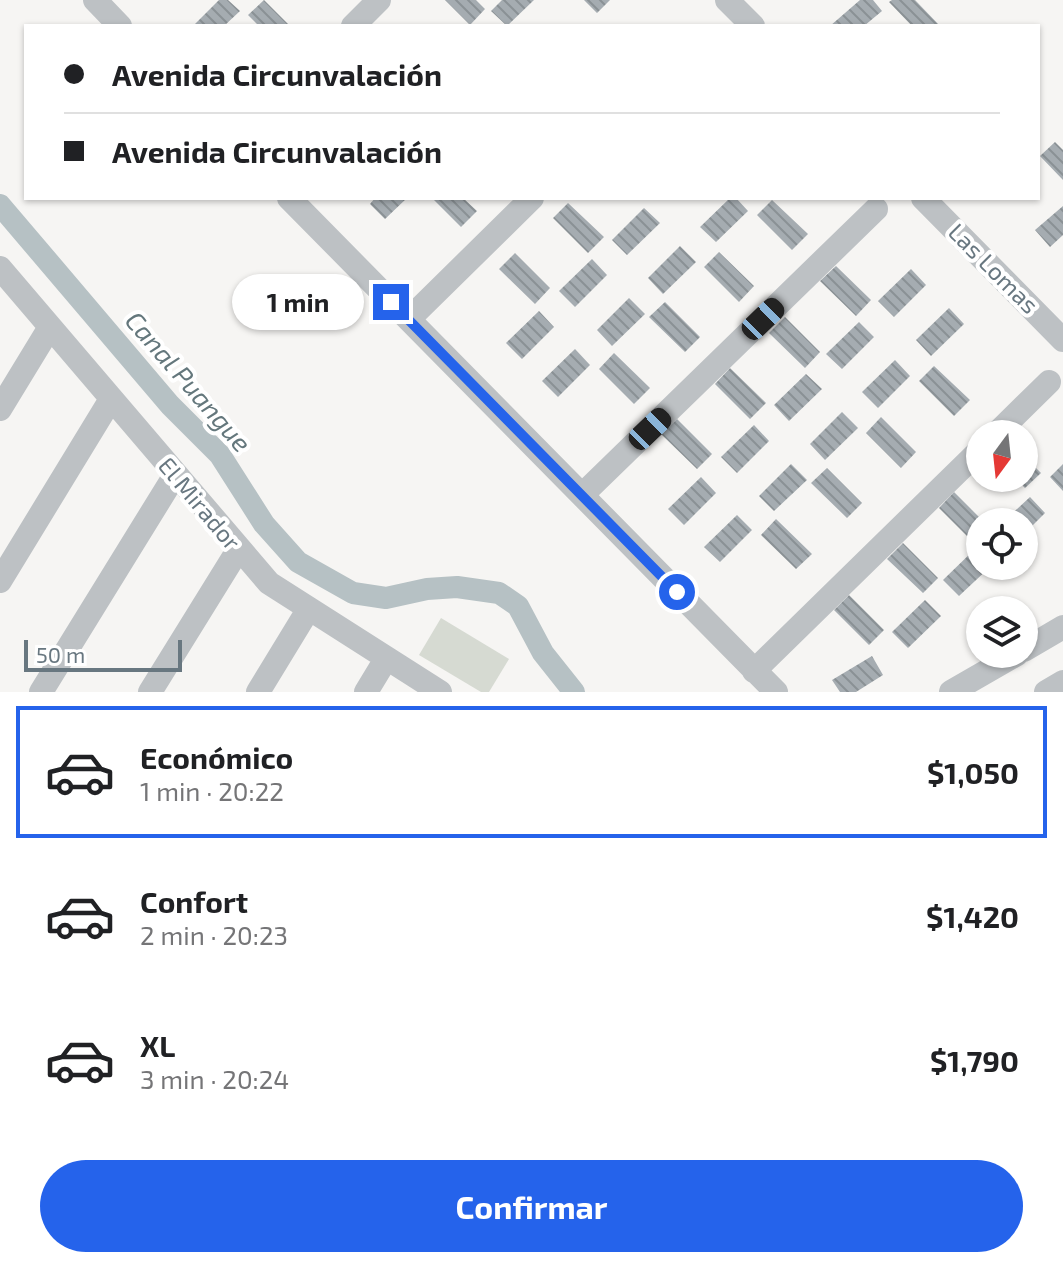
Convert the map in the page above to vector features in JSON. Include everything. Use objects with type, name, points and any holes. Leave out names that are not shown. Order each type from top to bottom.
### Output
[{"type":"street","points":[[95,0],[118,24]]},
{"type":"street","points":[[355,24],[379,0]]},
{"type":"street","points":[[727,0],[751,24]]},
{"type":"street","points":[[291,200],[776,692]]},
{"type":"street","points":[[409,319],[530,200]]},
{"type":"street","name":"Las Lomas","points":[[925,200],[1063,340]]},
{"type":"street","points":[[582,495],[876,209]]},
{"type":"street","name":"El Mirador","points":[[0,268],[269,583],[440,692]]},
{"type":"street","points":[[0,409],[50,327]]},
{"type":"street","points":[[1010,420],[1049,382]]},
{"type":"street","points":[[0,581],[111,399]]},
{"type":"street","points":[[754,671],[966,464]]},
{"type":"street","points":[[41,692],[175,475]]},
{"type":"street","points":[[150,692],[238,550]]},
{"type":"street","points":[[258,692],[308,610]]},
{"type":"street","points":[[1038,642],[1063,627]]},
{"type":"street","points":[[366,692],[386,659]]},
{"type":"street","points":[[951,692],[993,668]]},
{"type":"street","points":[[1046,692],[1063,682]]},
{"type":"shaded area","points":[[441,618],[509,659],[489,692],[481,692],[419,655]]},
{"type":"building","points":[[219,0],[228,0],[240,11],[226,24],[195,24]]},
{"type":"building","points":[[264,0],[288,24],[257,24],[248,15]]},
{"type":"building","points":[[445,0],[476,0],[485,9],[469,24]]},
{"type":"building","points":[[502,0],[534,0],[509,24],[505,24],[491,11]]},
{"type":"building","points":[[584,0],[610,0],[597,13]]},
{"type":"building","points":[[860,0],[873,0],[882,11],[866,24],[832,24]]},
{"type":"building","points":[[915,0],[938,24],[910,24],[889,2]]},
{"type":"building","points":[[1055,142],[1063,150],[1063,180],[1040,156]]},
{"type":"building","points":[[373,200],[405,200],[385,219],[370,204]]},
{"type":"building","points":[[434,200],[465,200],[477,211],[461,227]]},
{"type":"building","points":[[728,200],[738,200],[748,211],[716,242],[700,227]]},
{"type":"building","points":[[772,200],[808,234],[792,250],[757,215]]},
{"type":"building","points":[[568,203],[604,237],[588,253],[553,218]]},
{"type":"building","points":[[1063,206],[1063,235],[1050,247],[1035,230]]},
{"type":"building","points":[[644,208],[660,223],[627,255],[612,240]]},
{"type":"building","points":[[680,246],[696,262],[663,294],[648,278]]},
{"type":"building","points":[[719,252],[754,286],[739,302],[704,267]]},
{"type":"building","points":[[515,253],[550,288],[535,304],[499,269]]},
{"type":"building","points":[[592,259],[607,275],[575,307],[559,291]]},
{"type":"building","points":[[836,266],[871,300],[856,316],[820,281]]},
{"type":"building","points":[[911,269],[926,285],[894,317],[878,301]]},
{"type":"building","points":[[629,298],[645,314],[612,346],[597,330]]},
{"type":"building","points":[[665,302],[700,337],[685,352],[649,317]]},
{"type":"building","points":[[949,308],[964,324],[931,356],[916,340]]},
{"type":"building","points":[[539,311],[554,327],[522,359],[506,343]]},
{"type":"building","points":[[785,317],[820,352],[805,368],[769,333]]},
{"type":"building","points":[[859,322],[874,337],[842,369],[826,354]]},
{"type":"building","points":[[575,349],[590,365],[558,397],[542,381]]},
{"type":"building","points":[[614,353],[650,388],[634,404],[599,369]]},
{"type":"building","points":[[895,360],[910,376],[878,408],[862,392]]},
{"type":"building","points":[[934,366],[970,400],[954,416],[919,381]]},
{"type":"building","points":[[730,368],[766,403],[750,419],[715,384]]},
{"type":"building","points":[[806,374],[822,389],[789,421],[774,405]]},
{"type":"building","points":[[842,412],[858,428],[825,460],[810,444]]},
{"type":"building","points":[[881,417],[916,452],[901,468],[866,433]]},
{"type":"building","points":[[677,419],[712,454],[697,469],[661,434]]},
{"type":"building","points":[[754,425],[769,441],[737,473],[721,457]]},
{"type":"building","points":[[791,464],[807,480],[774,511],[759,496]]},
{"type":"building","points":[[1063,464],[1063,491],[1050,477]]},
{"type":"building","points":[[827,468],[862,503],[847,518],[811,483]]},
{"type":"building","points":[[701,477],[716,493],[684,525],[668,509]]},
{"type":"building","points":[[954,492],[970,508],[966,508],[966,535],[939,508]]},
{"type":"building","points":[[1030,497],[1045,513],[1038,520],[1038,508],[1018,508]]},
{"type":"building","points":[[737,515],[752,530],[720,562],[704,547]]},
{"type":"building","points":[[776,519],[812,554],[796,569],[761,535]]},
{"type":"building","points":[[903,543],[938,578],[923,593],[887,559]]},
{"type":"building","points":[[966,558],[966,580],[976,580],[959,596],[943,580]]},
{"type":"building","points":[[849,595],[884,630],[869,645],[834,610]]},
{"type":"building","points":[[925,600],[941,616],[908,648],[892,632]]},
{"type":"building","points":[[872,656],[883,675],[856,692],[840,692],[832,680]]},
{"type":"waterway","name":"Canal Puangue","points":[[0,205],[170,405],[220,455],[264,524],[298,562],[353,593],[386,598],[427,589],[457,587],[499,593],[518,606],[543,653],[574,692]]},
{"type":"route","points":[[391,302],[677,592]]}]
